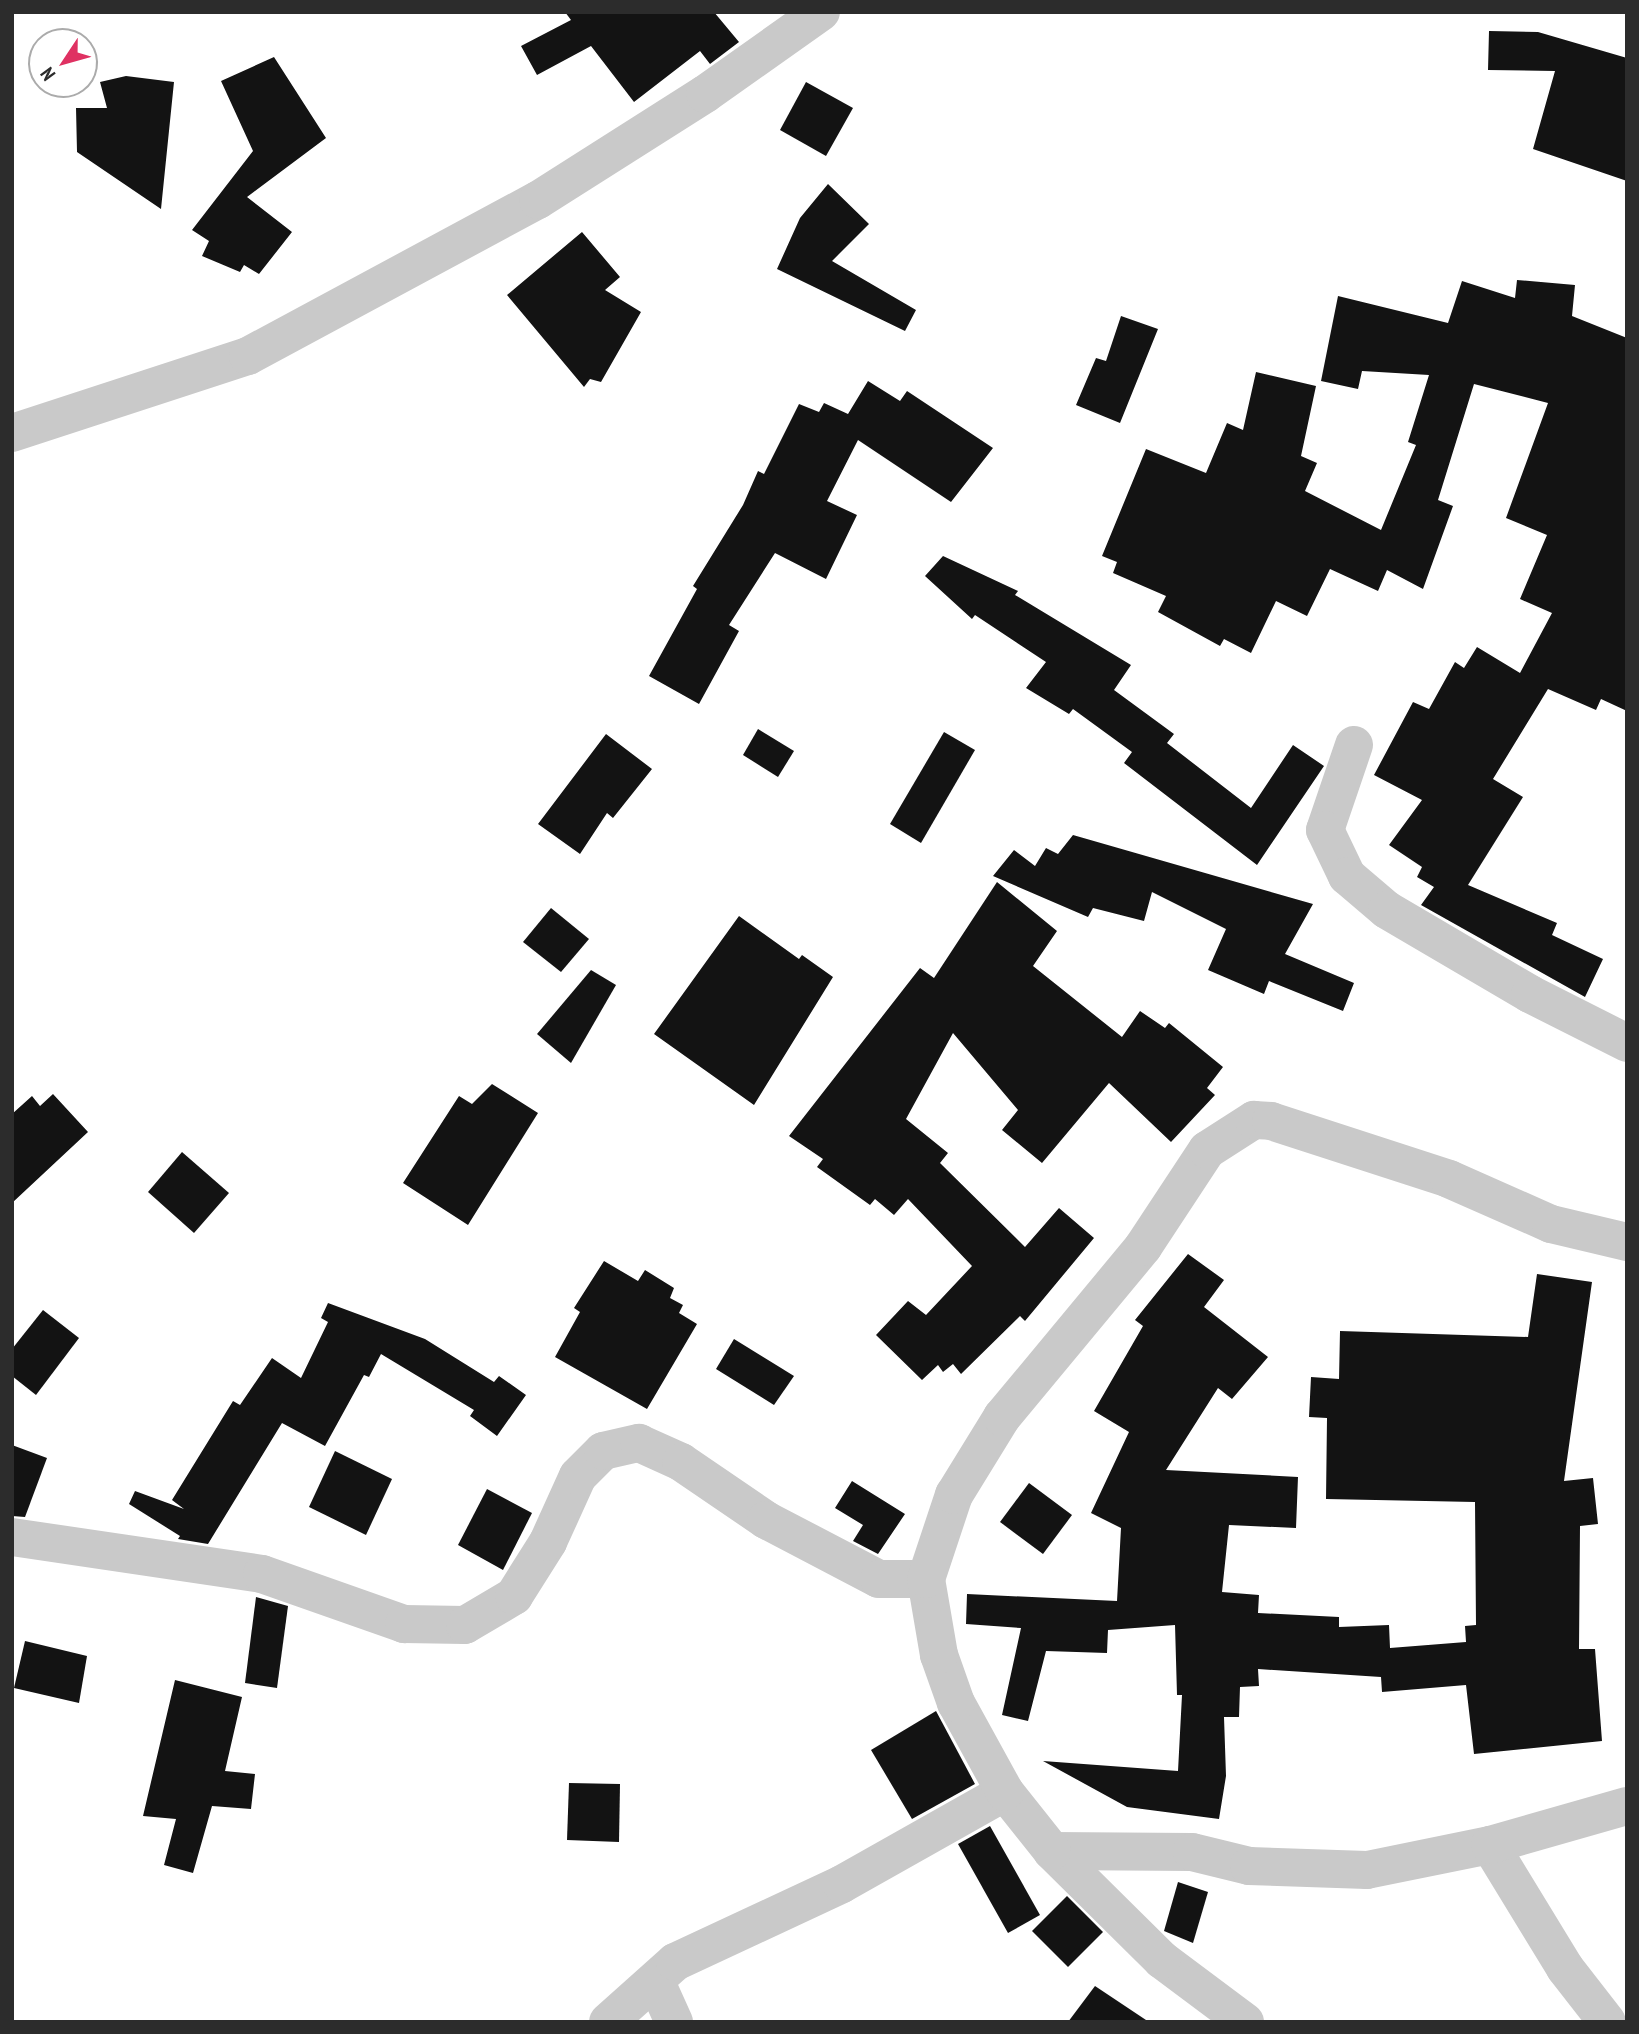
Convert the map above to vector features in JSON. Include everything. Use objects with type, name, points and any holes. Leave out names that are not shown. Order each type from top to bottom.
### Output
[{"type":"street","points":[[12,433],[248,356],[537,200],[705,94],[821,12]]},
{"type":"street","points":[[1354,745],[1325,830],[1347,876],[1387,910],[1530,994],[1627,1043]]},
{"type":"street","points":[[1245,2022],[1162,1960],[1052,1851],[1004,1792],[956,1703],[939,1655],[926,1578],[954,1495],[1002,1417],[1143,1247],[1207,1150],[1234,1129],[1254,1120],[1271,1121],[1449,1179],[1551,1224],[1627,1242]]},
{"type":"street","points":[[12,1536],[262,1574],[404,1624],[465,1625],[514,1596],[548,1542],[578,1476],[603,1451],[639,1443],[681,1462],[766,1520],[878,1579],[926,1578]]},
{"type":"street","points":[[608,2022],[656,1982],[675,1962],[842,1884],[1004,1792]]},
{"type":"street","points":[[1052,1851],[1192,1852],[1249,1866],[1367,1870],[1490,1844],[1627,1806]]},
{"type":"street","points":[[1490,1844],[1565,1968],[1607,2022]]},
{"type":"street","points":[[656,1982],[674,2022]]},
{"type":"building","points":[[565,12],[714,12],[739,42],[710,64],[700,51],[634,102],[591,46],[537,75],[521,46],[571,20]]},
{"type":"building","points":[[1489,31],[1538,32],[1627,58],[1627,181],[1533,149],[1555,71],[1488,70]]},
{"type":"building","points":[[274,57],[326,138],[247,197],[292,232],[259,274],[244,265],[240,272],[202,256],[209,241],[192,230],[253,151],[221,81]]},
{"type":"building","points":[[126,76],[174,82],[161,209],[77,152],[76,108],[107,108],[100,82]]},
{"type":"building","points":[[806,82],[853,108],[826,156],[780,130]]},
{"type":"building","points":[[828,184],[869,224],[832,261],[916,310],[905,331],[777,269],[800,218]]},
{"type":"building","points":[[582,232],[620,277],[605,290],[641,312],[601,382],[590,379],[584,387],[507,295]]},
{"type":"building","points":[[1517,280],[1575,285],[1572,316],[1627,338],[1627,711],[1601,699],[1596,710],[1548,689],[1493,779],[1523,797],[1468,885],[1557,923],[1552,935],[1603,959],[1585,997],[1421,905],[1434,887],[1417,877],[1422,867],[1389,845],[1422,800],[1374,775],[1413,702],[1429,709],[1455,662],[1464,668],[1477,647],[1520,673],[1552,613],[1520,599],[1547,535],[1506,518],[1548,403],[1474,384],[1438,500],[1453,506],[1423,589],[1387,570],[1378,591],[1330,569],[1307,616],[1276,601],[1251,653],[1224,639],[1220,646],[1158,612],[1166,596],[1113,573],[1117,562],[1102,556],[1146,449],[1206,473],[1227,423],[1243,430],[1256,372],[1316,386],[1301,456],[1317,463],[1305,491],[1381,530],[1416,445],[1408,442],[1429,375],[1362,371],[1358,389],[1321,381],[1338,296],[1448,323],[1462,281],[1515,298]]},
{"type":"building","points":[[1121,316],[1158,329],[1120,423],[1076,405],[1096,358],[1106,361]]},
{"type":"building","points":[[868,381],[900,401],[907,391],[993,448],[951,502],[858,440],[827,501],[857,515],[826,579],[775,553],[729,625],[739,631],[699,704],[649,676],[697,589],[693,586],[743,505],[758,471],[764,474],[799,404],[819,412],[824,403],[848,414]]},
{"type":"building","points":[[943,556],[1018,591],[1015,595],[1131,665],[1114,690],[1174,734],[1167,743],[1251,808],[1293,745],[1324,766],[1257,865],[1124,763],[1132,752],[1073,709],[1069,714],[1026,688],[1046,662],[975,615],[972,619],[925,576]]},
{"type":"building","points":[[758,729],[794,751],[778,777],[743,755]]},
{"type":"building","points":[[944,732],[975,750],[921,843],[890,824]]},
{"type":"building","points":[[606,734],[652,769],[613,818],[607,813],[580,854],[538,824]]},
{"type":"building","points":[[1073,835],[1313,904],[1285,954],[1354,983],[1343,1011],[1269,981],[1264,994],[1208,970],[1226,929],[1152,892],[1144,921],[1093,908],[1088,917],[993,876],[1014,850],[1035,866],[1046,848],[1058,854]]},
{"type":"building","points":[[997,882],[1057,931],[1033,966],[1122,1037],[1140,1011],[1165,1028],[1169,1023],[1223,1067],[1207,1088],[1215,1095],[1171,1142],[1109,1083],[1042,1163],[1002,1130],[1018,1110],[953,1033],[906,1119],[948,1153],[940,1163],[1025,1247],[1059,1208],[1094,1238],[1025,1321],[1020,1316],[961,1374],[953,1364],[943,1372],[938,1365],[922,1380],[876,1335],[908,1301],[926,1315],[972,1266],[908,1199],[894,1215],[875,1199],[870,1205],[817,1167],[823,1159],[789,1136],[920,968],[934,978]]},
{"type":"building","points":[[551,908],[589,939],[561,972],[523,942]]},
{"type":"building","points":[[739,916],[799,959],[802,955],[833,977],[754,1105],[654,1034]]},
{"type":"building","points":[[591,970],[616,985],[571,1063],[537,1034]]},
{"type":"building","points":[[492,1084],[538,1113],[468,1225],[403,1183],[459,1096],[472,1104]]},
{"type":"building","points":[[53,1094],[88,1132],[12,1203],[12,1114],[32,1096],[40,1106]]},
{"type":"building","points":[[182,1152],[229,1193],[194,1233],[148,1192]]},
{"type":"building","points":[[1188,1254],[1224,1280],[1204,1307],[1268,1357],[1232,1399],[1218,1388],[1166,1470],[1298,1477],[1296,1528],[1229,1525],[1222,1592],[1259,1595],[1258,1613],[1339,1617],[1339,1627],[1389,1625],[1390,1648],[1466,1642],[1465,1626],[1476,1625],[1475,1502],[1326,1499],[1327,1418],[1309,1417],[1311,1377],[1339,1379],[1340,1331],[1528,1337],[1537,1274],[1592,1282],[1564,1481],[1593,1478],[1598,1524],[1580,1526],[1579,1649],[1595,1649],[1602,1741],[1474,1754],[1466,1685],[1382,1692],[1381,1677],[1258,1669],[1259,1686],[1240,1687],[1239,1717],[1224,1717],[1226,1776],[1219,1819],[1127,1807],[1043,1761],[1178,1771],[1182,1695],[1177,1695],[1175,1625],[1108,1630],[1107,1653],[1046,1651],[1028,1721],[1002,1715],[1021,1628],[966,1624],[967,1594],[1117,1601],[1121,1528],[1091,1513],[1129,1432],[1094,1411],[1143,1326],[1135,1320]]},
{"type":"building","points":[[604,1261],[638,1281],[645,1270],[674,1288],[670,1298],[683,1305],[679,1313],[697,1324],[647,1409],[555,1357],[580,1312],[574,1308]]},
{"type":"building","points":[[328,1303],[425,1339],[494,1382],[499,1376],[526,1395],[497,1436],[470,1416],[474,1410],[381,1354],[369,1377],[364,1375],[325,1446],[282,1423],[208,1544],[178,1539],[180,1536],[129,1504],[135,1491],[184,1509],[172,1500],[233,1401],[240,1405],[272,1358],[301,1378],[328,1322],[321,1318]]},
{"type":"building","points":[[43,1310],[79,1338],[36,1395],[12,1376],[12,1349]]},
{"type":"building","points":[[734,1339],[794,1376],[774,1405],[716,1369]]},
{"type":"building","points":[[12,1445],[47,1458],[25,1517],[12,1516]]},
{"type":"building","points":[[335,1451],[392,1479],[366,1535],[309,1507]]},
{"type":"building","points":[[852,1481],[905,1514],[878,1554],[853,1541],[863,1525],[835,1508]]},
{"type":"building","points":[[1029,1483],[1072,1515],[1043,1554],[1000,1522]]},
{"type":"building","points":[[487,1489],[532,1513],[503,1570],[458,1545]]},
{"type":"building","points":[[256,1597],[288,1606],[277,1688],[245,1683]]},
{"type":"building","points":[[25,1641],[87,1656],[79,1703],[14,1688]]},
{"type":"building","points":[[175,1680],[242,1697],[225,1771],[255,1774],[251,1809],[212,1806],[193,1873],[164,1865],[176,1819],[143,1816]]},
{"type":"building","points":[[936,1711],[975,1784],[912,1819],[871,1750]]},
{"type":"building","points":[[569,1783],[620,1784],[619,1842],[567,1840]]},
{"type":"building","points":[[990,1826],[1040,1915],[1008,1933],[958,1844]]},
{"type":"building","points":[[1178,1882],[1208,1892],[1193,1943],[1164,1931]]},
{"type":"building","points":[[1067,1896],[1103,1932],[1068,1967],[1032,1931]]},
{"type":"building","points":[[1095,1986],[1149,2022],[1068,2022]]}]
